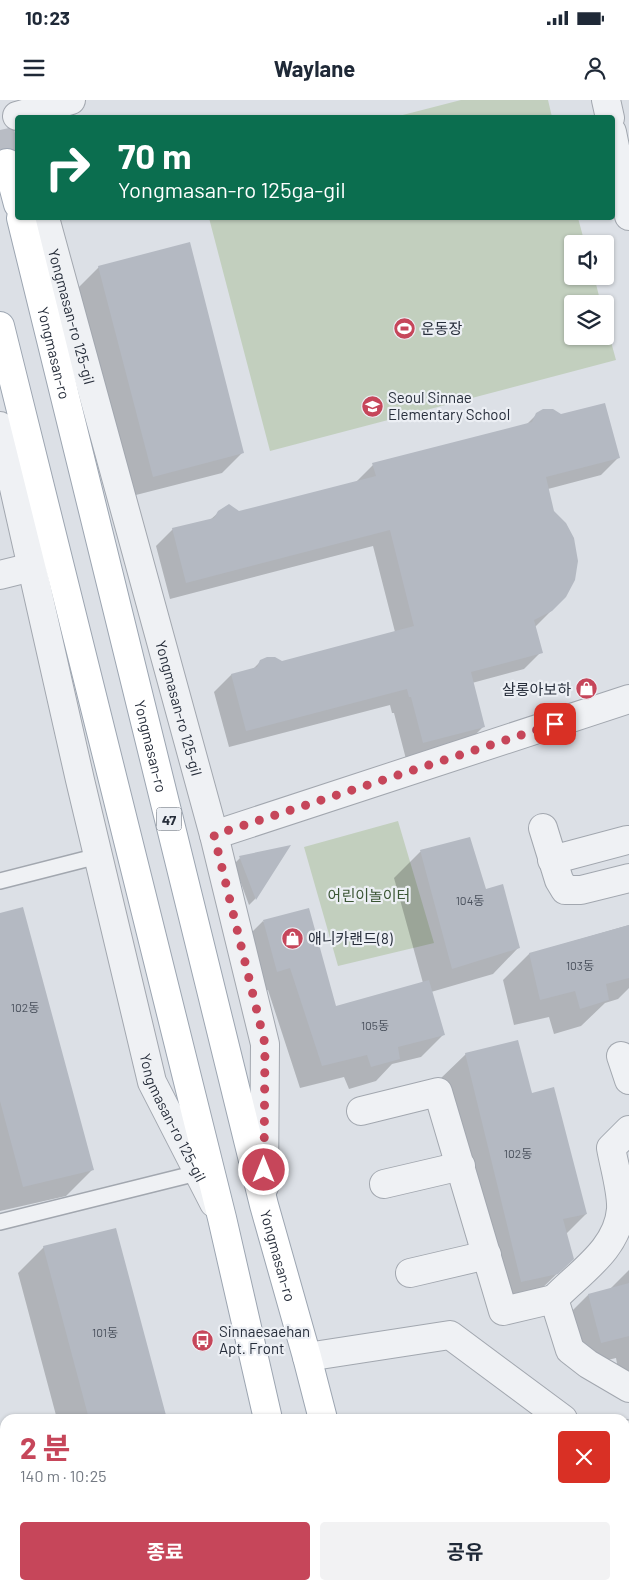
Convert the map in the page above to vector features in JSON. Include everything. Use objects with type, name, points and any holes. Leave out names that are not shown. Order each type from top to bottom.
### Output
[{"type":"main road","points":[[7,163],[15,193]]},
{"type":"main road","name":"Yongmasan-ro","points":[[21,220],[264,1205],[307,1357],[321,1414]]},
{"type":"main road","points":[[0,326],[222,1218],[267,1414]]},
{"type":"street","points":[[16,111],[71,100]]},
{"type":"street","points":[[606,100],[609,115]]},
{"type":"street","points":[[615,147],[629,216]]},
{"type":"street","name":"Yongmasan-ro 125-gil","points":[[46,220],[214,835],[265,1044],[264,1205]]},
{"type":"street","name":"Yongmasan-ro 125-gil","points":[[0,426],[98,856],[152,1082],[197,1173],[222,1218]]},
{"type":"street","points":[[0,575],[32,567]]},
{"type":"street","points":[[214,835],[629,699]]},
{"type":"street","points":[[543,828],[559,880],[565,890],[581,890],[629,878]]},
{"type":"street","points":[[552,860],[627,840]]},
{"type":"street","points":[[361,1111],[438,1092],[503,1312],[554,1299],[588,1268],[613,1238],[619,1222],[623,1182],[611,1148],[629,1130]]},
{"type":"street","points":[[384,1184],[461,1166]]},
{"type":"street","points":[[410,1273],[486,1254]]},
{"type":"street","points":[[554,1299],[570,1350],[588,1364],[629,1388]]},
{"type":"street","points":[[307,1357],[450,1335],[556,1414]]},
{"type":"lane","points":[[0,881],[98,856]]},
{"type":"lane","points":[[0,1222],[197,1173]]},
{"type":"green space","points":[[461,100],[548,100],[552,115],[403,115]]},
{"type":"green space","name":"운동장","points":[[210,220],[579,220],[583,235],[564,235],[564,285],[596,285],[599,295],[564,295],[564,345],[612,345],[616,360],[270,451]]},
{"type":"green space","name":"어린이놀이터","points":[[398,821],[434,943],[338,966],[304,847]]},
{"type":"building","points":[[190,242],[244,453],[153,477],[98,266]]},
{"type":"building","points":[[605,403],[620,458],[546,477],[554,511],[566,523],[574,538],[578,561],[575,580],[566,597],[552,611],[534,620],[543,653],[471,672],[485,727],[423,743],[411,697],[409,697],[407,689],[246,731],[231,674],[257,667],[260,660],[267,657],[275,657],[282,661],[414,626],[390,530],[186,583],[172,528],[214,518],[218,511],[229,504],[239,511],[376,476],[372,463],[532,422],[536,413],[543,409],[553,409],[561,414]]},
{"type":"building","points":[[470,837],[486,889],[503,884],[520,948],[452,969],[420,850]]},
{"type":"building","points":[[291,845],[256,900],[239,856]]},
{"type":"building","points":[[23,907],[94,1170],[23,1187],[0,1101],[0,913]]},
{"type":"building","points":[[309,908],[336,1006],[429,980],[445,1035],[398,1047],[400,1059],[371,1067],[367,1055],[322,1066],[290,968],[277,972],[263,920]]},
{"type":"building","points":[[629,925],[629,978],[606,984],[609,1000],[580,1009],[575,991],[540,1000],[529,953]]},
{"type":"building","points":[[518,1040],[532,1093],[554,1087],[587,1214],[563,1219],[574,1259],[558,1274],[521,1282],[465,1053]]},
{"type":"building","points":[[116,1228],[166,1414],[88,1414],[43,1246]]},
{"type":"building","points":[[629,1283],[629,1336],[601,1343],[588,1294]]},
{"type":"tunnel","points":[[0,130],[7,163]]},
{"type":"place","name":"운동장","points":[[405,328]]},
{"type":"place","name":"Seoul Sinnae Elementary School","points":[[372,406]]},
{"type":"place","name":"살롱아보하","points":[[587,689]]},
{"type":"place","name":"애니카랜드(8)","points":[[292,938]]},
{"type":"place","name":"Sinnaesaehan Apt. Front","points":[[203,1340]]},
{"type":"route","points":[[264,1170],[265,1044],[214,835],[555,724]]}]
